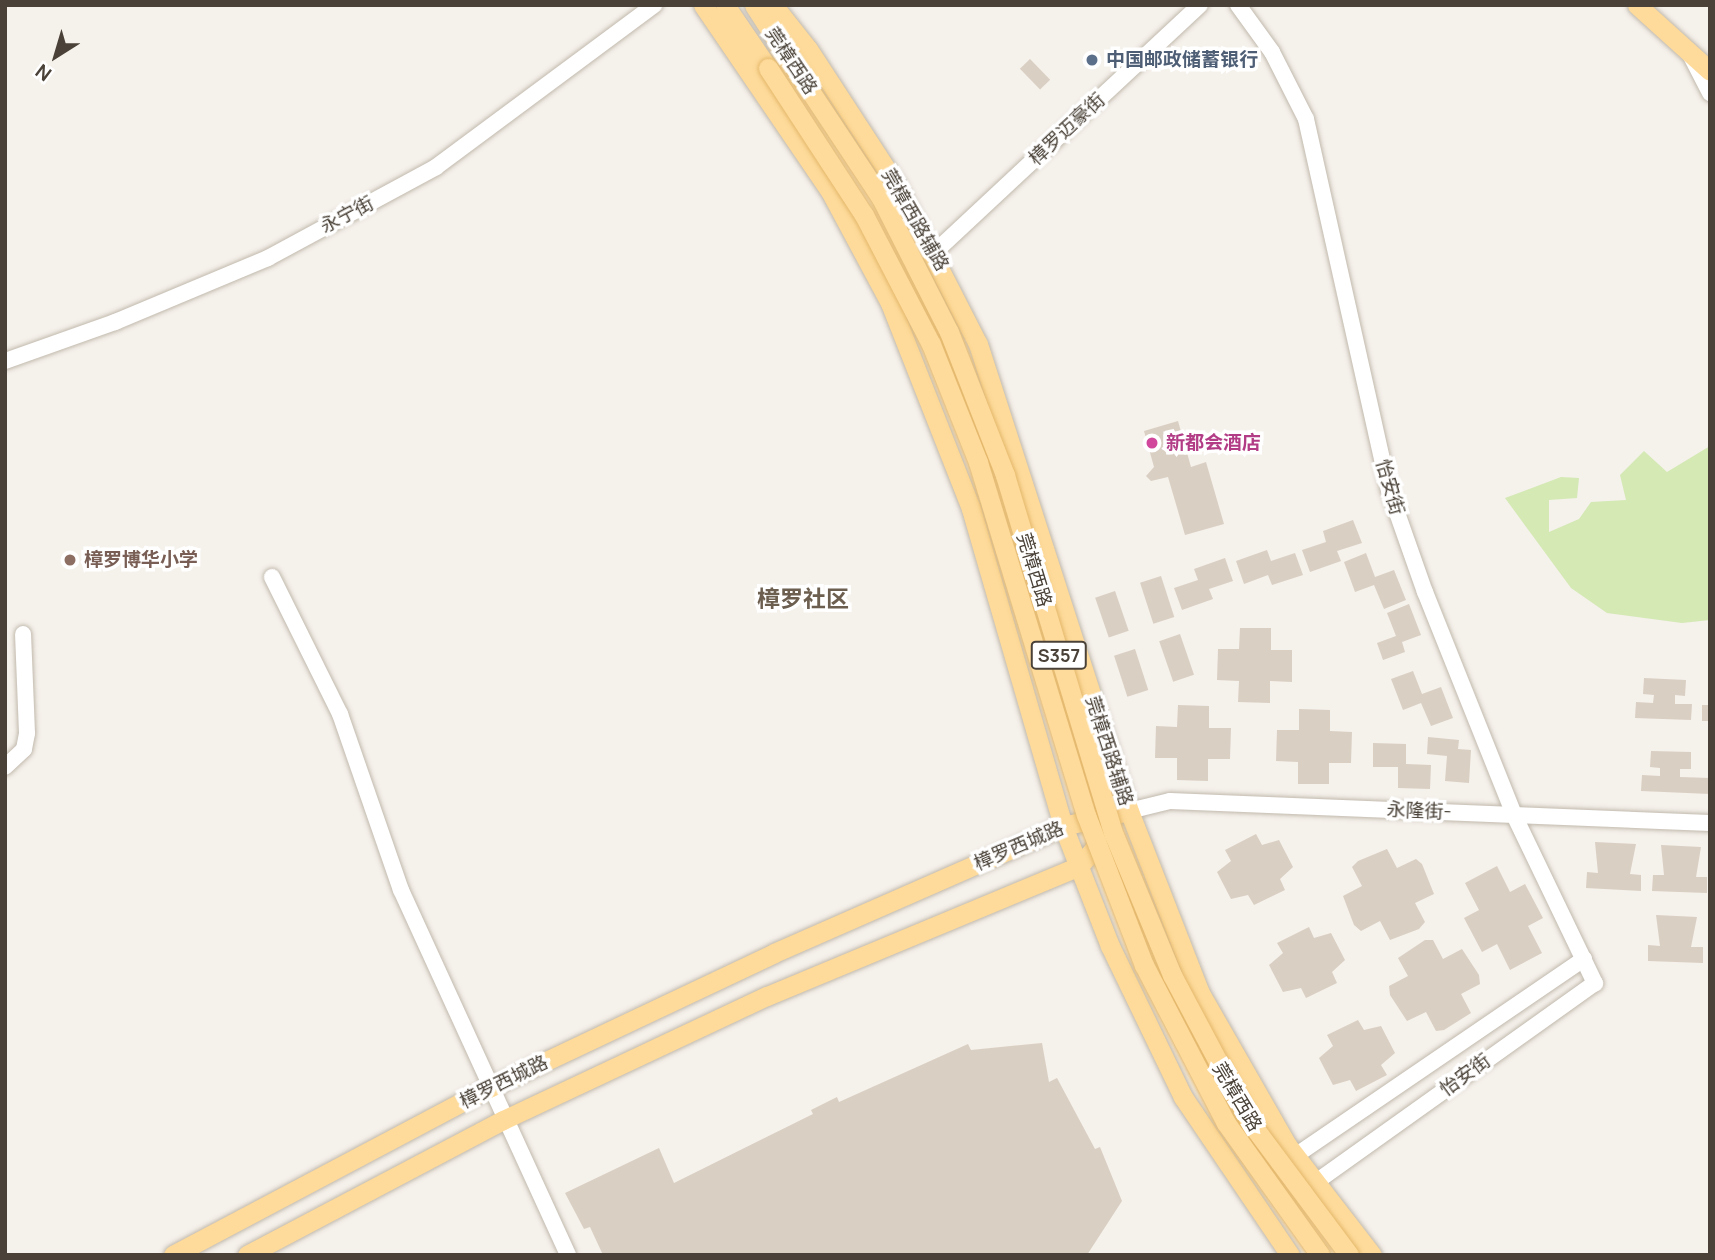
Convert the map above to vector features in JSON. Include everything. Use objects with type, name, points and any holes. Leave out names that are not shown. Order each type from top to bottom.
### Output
[{"type":"main road","points":[[703,5],[824,181],[890,303],[962,483],[1063,826],[1110,946],[1183,1097],[1290,1255]]},
{"type":"main road","name":"莞樟西路","points":[[725,5],[864,215],[932,344],[978,462],[1086,816],[1144,965],[1226,1123],[1320,1255]]},
{"type":"main road","name":"莞樟西路","points":[[754,5],[881,198],[949,332],[1005,474],[1114,835],[1172,975],[1250,1122],[1349,1255]]},
{"type":"main road","name":"莞樟西路辅路","points":[[773,5],[853,117],[935,252],[978,344],[998,398],[1129,811],[1200,993],[1295,1156],[1372,1255]]},
{"type":"main road","points":[[1637,5],[1691,57],[1710,71]]},
{"type":"main road","points":[[1023,685],[1038,702],[1060,705],[1079,690],[1083,667]]},
{"type":"main road","name":"樟罗西城路","points":[[173,1255],[489,1088],[774,953],[1063,826],[1129,811]]},
{"type":"main road","name":"樟罗西城路","points":[[247,1255],[503,1120],[767,996],[1079,866],[1129,811]]},
{"type":"street","name":"永宁街","points":[[5,361],[116,323],[268,258],[436,167],[654,5]]},
{"type":"street","name":"樟罗迈豪街","points":[[935,252],[1200,5]]},
{"type":"street","name":"怡安街","points":[[1238,5],[1272,52],[1306,119],[1389,490],[1514,815],[1595,982],[1315,1184]]},
{"type":"street","points":[[1691,57],[1710,93]]},
{"type":"street","points":[[272,577],[340,714],[401,890],[503,1120],[568,1255]]},
{"type":"street","points":[[5,767],[24,749],[27,733],[23,634]]},
{"type":"street","name":"永隆街-","points":[[1129,811],[1170,801],[1710,823]]},
{"type":"street","name":"怡安街","points":[[1295,1156],[1584,958]]},
{"type":"green space","points":[[1710,446],[1710,620],[1682,623],[1607,613],[1571,588],[1505,498],[1561,477],[1579,478],[1577,498],[1549,500],[1549,532],[1579,519],[1591,502],[1626,500],[1620,475],[1644,451],[1667,472]]},
{"type":"building","points":[[1030,59],[1050,80],[1040,90],[1020,69]]},
{"type":"building","points":[[1178,421],[1191,467],[1206,462],[1224,524],[1185,535],[1168,477],[1151,481],[1146,476],[1154,467],[1144,431]]},
{"type":"building","points":[[1353,520],[1362,543],[1337,551],[1341,561],[1310,572],[1302,550],[1326,542],[1323,531]]},
{"type":"building","points":[[1267,550],[1271,561],[1295,553],[1303,575],[1272,585],[1268,575],[1244,584],[1236,561]]},
{"type":"building","points":[[1366,553],[1375,577],[1394,570],[1406,600],[1384,609],[1374,585],[1355,592],[1344,562]]},
{"type":"building","points":[[1225,558],[1233,581],[1209,589],[1213,599],[1182,610],[1174,588],[1198,580],[1194,569]]},
{"type":"building","points":[[1161,576],[1174,617],[1153,624],[1140,583]]},
{"type":"building","points":[[1115,591],[1129,631],[1109,638],[1095,598]]},
{"type":"building","points":[[1409,604],[1421,635],[1402,642],[1405,652],[1383,660],[1377,643],[1396,636],[1387,613]]},
{"type":"building","points":[[1240,628],[1271,628],[1271,650],[1292,650],[1292,682],[1270,681],[1270,703],[1238,702],[1239,681],[1217,680],[1218,649],[1239,649]]},
{"type":"building","points":[[1180,634],[1194,675],[1173,682],[1159,641]]},
{"type":"building","points":[[1135,649],[1148,690],[1127,697],[1114,656]]},
{"type":"building","points":[[1413,671],[1422,694],[1441,687],[1453,718],[1431,726],[1421,703],[1403,710],[1391,679]]},
{"type":"building","points":[[1644,678],[1686,680],[1685,696],[1675,695],[1675,704],[1692,704],[1691,720],[1635,718],[1636,702],[1653,703],[1654,695],[1643,694]]},
{"type":"building","points":[[1178,705],[1209,706],[1209,728],[1231,728],[1230,759],[1208,759],[1208,781],[1177,780],[1177,758],[1155,758],[1156,726],[1177,727]]},
{"type":"building","points":[[1702,705],[1710,705],[1710,721],[1702,721]]},
{"type":"building","points":[[1299,709],[1330,710],[1330,731],[1352,732],[1351,763],[1329,763],[1329,784],[1298,784],[1298,762],[1276,761],[1277,730],[1299,730]]},
{"type":"building","points":[[1428,737],[1459,740],[1458,749],[1471,750],[1469,783],[1445,781],[1447,756],[1427,754]]},
{"type":"building","points":[[1373,743],[1406,744],[1406,764],[1431,765],[1430,789],[1398,788],[1398,767],[1373,767]]},
{"type":"building","points":[[1651,751],[1691,752],[1691,769],[1680,769],[1680,777],[1710,778],[1710,794],[1641,791],[1642,775],[1660,776],[1660,768],[1650,767]]},
{"type":"building","points":[[1256,834],[1262,845],[1279,840],[1293,867],[1280,879],[1285,890],[1254,905],[1248,895],[1231,899],[1217,872],[1231,861],[1225,850]]},
{"type":"building","points":[[1595,842],[1636,844],[1630,874],[1641,875],[1641,891],[1586,888],[1587,872],[1598,873]]},
{"type":"building","points":[[1661,845],[1701,847],[1696,877],[1707,877],[1707,893],[1652,891],[1653,875],[1664,875]]},
{"type":"building","points":[[1387,849],[1397,868],[1416,859],[1422,864],[1434,894],[1415,903],[1425,922],[1419,929],[1390,940],[1380,921],[1361,931],[1354,925],[1343,896],[1362,886],[1352,867],[1358,861]]},
{"type":"building","points":[[1497,866],[1510,892],[1525,884],[1543,918],[1528,926],[1542,953],[1510,970],[1497,944],[1482,952],[1464,918],[1479,910],[1465,883]]},
{"type":"building","points":[[1656,915],[1697,917],[1691,947],[1703,947],[1703,963],[1648,961],[1648,945],[1660,946]]},
{"type":"building","points":[[1309,927],[1314,938],[1331,933],[1345,960],[1332,972],[1337,983],[1306,998],[1301,988],[1283,992],[1269,965],[1283,953],[1277,943]]},
{"type":"building","points":[[1425,940],[1433,940],[1443,959],[1462,949],[1479,975],[1480,984],[1461,994],[1471,1013],[1444,1030],[1436,1031],[1426,1012],[1407,1021],[1390,995],[1389,986],[1408,976],[1398,958]]},
{"type":"building","points":[[1358,1020],[1364,1030],[1381,1026],[1395,1053],[1381,1065],[1387,1075],[1356,1091],[1350,1080],[1333,1085],[1319,1058],[1333,1046],[1327,1035]]},
{"type":"building","points":[[1042,1043],[1049,1082],[1057,1078],[1095,1149],[1100,1147],[1122,1201],[1087,1255],[603,1255],[590,1227],[584,1229],[565,1193],[659,1148],[674,1183],[813,1114],[811,1110],[837,1097],[839,1102],[968,1044],[971,1050]]},
{"type":"place","name":"中国邮政储蓄银行","points":[[1092,60]]},
{"type":"place","name":"新都会酒店","points":[[1152,443]]},
{"type":"place","name":"樟罗博华小学","points":[[70,560]]},
{"type":"district","name":"樟罗社区","points":[[803,598]]}]
